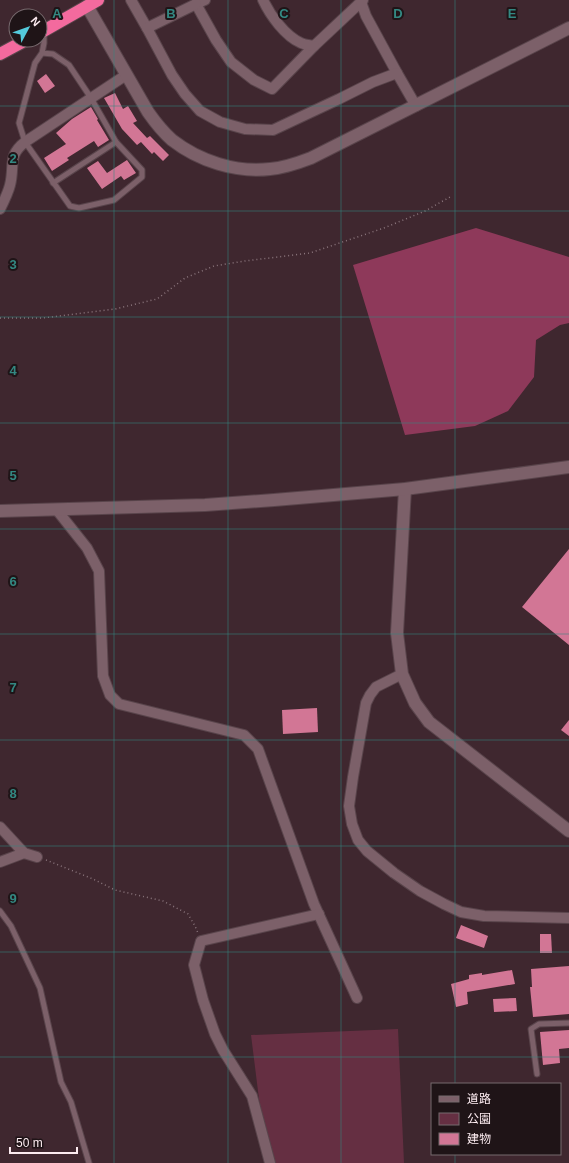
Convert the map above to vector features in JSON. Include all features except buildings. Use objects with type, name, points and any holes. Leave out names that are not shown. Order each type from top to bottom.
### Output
[{"type":"highway","points":[[48,29],[98,0]]},
{"type":"highway","points":[[0,54],[11,48]]},
{"type":"street","points":[[131,0],[172,75],[185,94],[200,111],[220,122],[245,129],[273,130],[373,82],[397,73]]},
{"type":"street","points":[[262,0],[274,19],[284,31],[300,43],[314,46]]},
{"type":"street","points":[[147,28],[200,2],[216,40],[231,62],[254,80],[272,89],[314,46],[362,1],[366,16],[416,106]]},
{"type":"street","points":[[87,6],[148,112],[159,127],[173,140],[209,161],[230,167],[251,170],[271,169],[291,165],[311,158],[569,28]]},
{"type":"street","points":[[0,209],[10,186],[13,157],[18,147],[126,75]]},
{"type":"street","points":[[0,511],[205,505],[405,489],[569,467]]},
{"type":"street","points":[[405,489],[397,633],[402,674],[415,703],[429,722],[569,831]]},
{"type":"street","points":[[56,509],[87,548],[99,571],[103,676],[110,695],[119,704],[244,735],[258,749],[314,904],[357,998]]},
{"type":"street","points":[[402,674],[376,687],[366,703],[353,777],[350,806],[352,824],[358,840],[367,851],[405,880],[432,898],[461,912],[484,916],[569,918]]},
{"type":"street","points":[[0,827],[24,853],[37,857]]},
{"type":"street","points":[[0,862],[24,853]]},
{"type":"street","points":[[270,1163],[252,1096],[220,1045],[215,1034],[203,1000],[194,965],[201,941],[319,914]]},
{"type":"lane","points":[[42,53],[53,54],[69,65],[91,98],[116,142],[142,170],[142,177],[114,200],[79,208],[70,206],[25,142],[19,123],[35,63],[42,53],[43,48]]},
{"type":"lane","points":[[54,183],[116,142]]},
{"type":"lane","points":[[0,911],[11,926],[40,988],[61,1082],[71,1102],[89,1163]]},
{"type":"lane","points":[[537,1074],[530,1029],[539,1024],[569,1023]]},
{"type":"path","points":[[0,318],[43,318],[115,309],[157,299],[185,278],[214,266],[310,253],[384,228],[425,211],[450,197]]},
{"type":"path","points":[[37,857],[93,879],[115,890],[163,901],[188,914],[201,941]]},
{"type":"green space","points":[[398,1029],[404,1163],[267,1163],[251,1035]]},
{"type":"shaded area","points":[[476,228],[569,257],[569,323],[560,325],[536,340],[534,377],[508,411],[475,426],[405,435],[353,265]]}]
